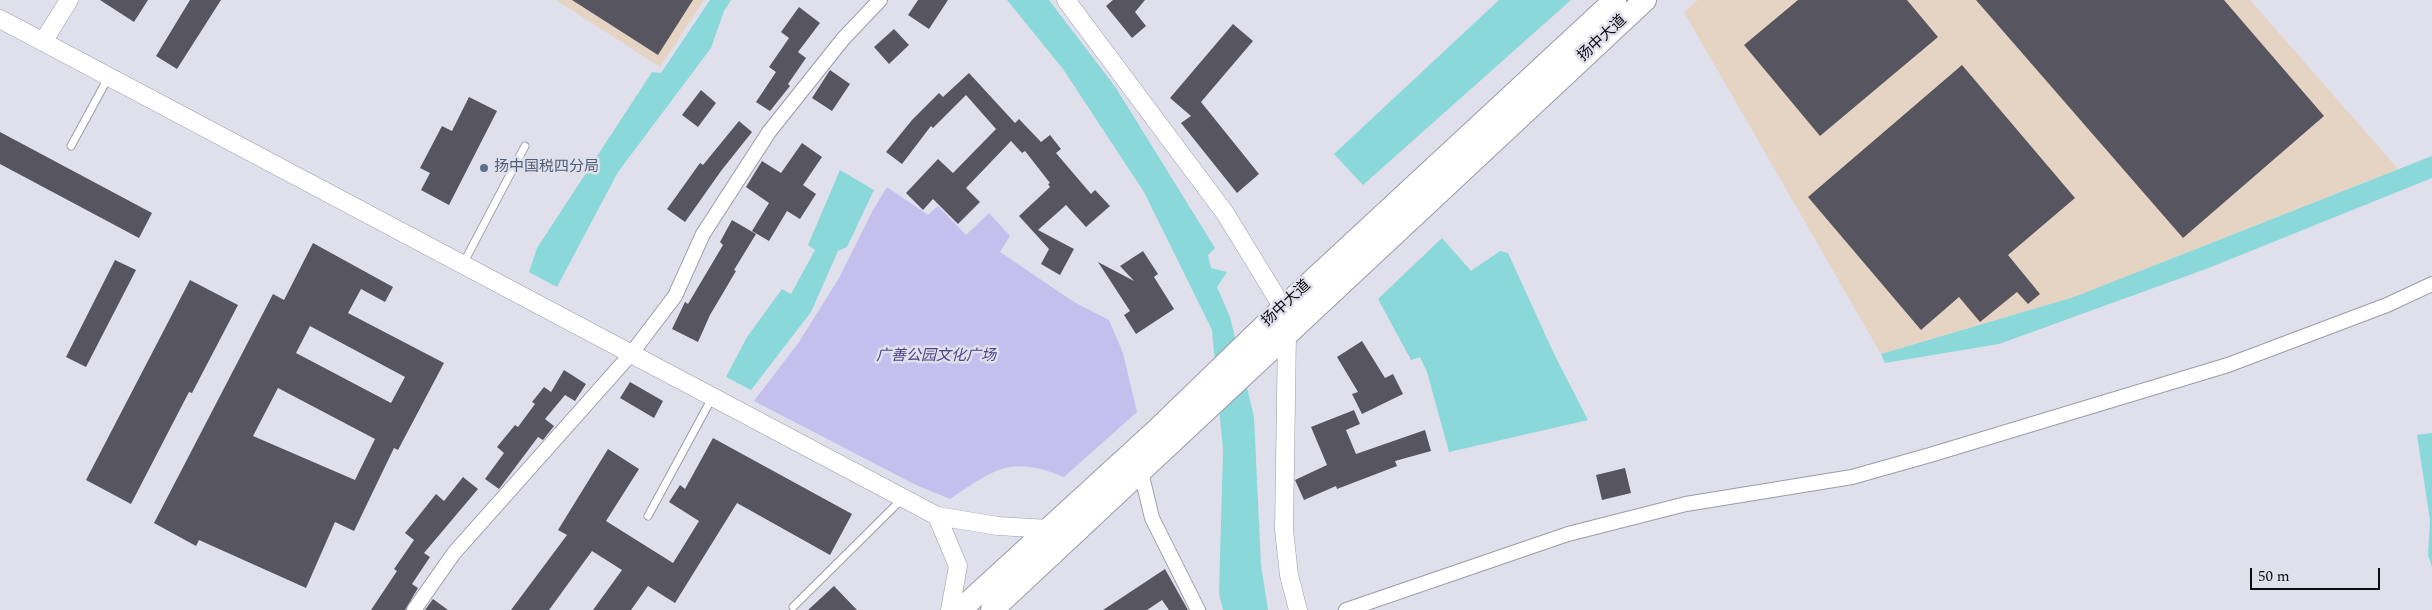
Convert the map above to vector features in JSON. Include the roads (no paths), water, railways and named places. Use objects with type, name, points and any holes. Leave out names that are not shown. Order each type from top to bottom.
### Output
[{"type":"main road","name":"扬中大道","points":[[992,610],[1135,464],[1283,308],[1615,0]]},
{"type":"main road","name":"扬中大道","points":[[960,610],[1049,529],[1135,464],[1287,332],[1645,0]]},
{"type":"street","points":[[43,42],[69,0]]},
{"type":"street","points":[[414,610],[454,553],[632,354],[675,296],[703,234],[769,132],[843,39],[880,0]]},
{"type":"street","points":[[1066,0],[1225,213],[1283,308],[1287,332],[1284,530],[1289,575],[1298,610]]},
{"type":"street","points":[[0,19],[937,516],[998,526],[1049,529]]},
{"type":"street","points":[[1346,610],[1568,534],[1686,504],[1852,477],[1930,455],[2228,365],[2387,304],[2432,284]]},
{"type":"street","points":[[1135,464],[1152,518],[1198,610]]},
{"type":"street","points":[[937,516],[958,566],[950,610]]},
{"type":"lane","points":[[71,146],[109,77]]},
{"type":"lane","points":[[463,265],[525,146]]},
{"type":"lane","points":[[648,516],[713,397]]},
{"type":"lane","points":[[793,607],[904,498]]},
{"type":"water","points":[[710,0],[731,0],[724,11],[711,48],[618,172],[557,287],[529,272],[537,248],[652,72],[661,73]]},
{"type":"water","points":[[1007,0],[1049,0],[1116,88],[1215,248],[1208,255],[1211,268],[1227,272],[1217,287],[1230,317],[1254,417],[1261,565],[1268,610],[1223,610],[1219,594],[1223,450],[1212,330],[1144,192],[1063,69]]},
{"type":"water","points":[[1499,0],[1571,0],[1363,185],[1334,154]]},
{"type":"water","points":[[2432,156],[2432,178],[2206,269],[1999,344],[1885,363],[1881,354],[2074,297]]},
{"type":"water","points":[[840,170],[874,190],[847,247],[838,251],[811,312],[751,390],[726,377],[747,337],[782,289],[791,294],[815,250],[808,245]]},
{"type":"water","points":[[1442,238],[1471,271],[1500,251],[1508,253],[1555,356],[1588,420],[1449,452],[1427,372],[1420,357],[1411,360],[1378,299]]},
{"type":"water","points":[[2432,433],[2432,567],[2428,555],[2430,520],[2417,435]]},
{"type":"place","name":"扬中国税四分局","points":[[484,168]]},
{"type":"park label","name":"广善公园文化广场","points":[[936,357]]}]
